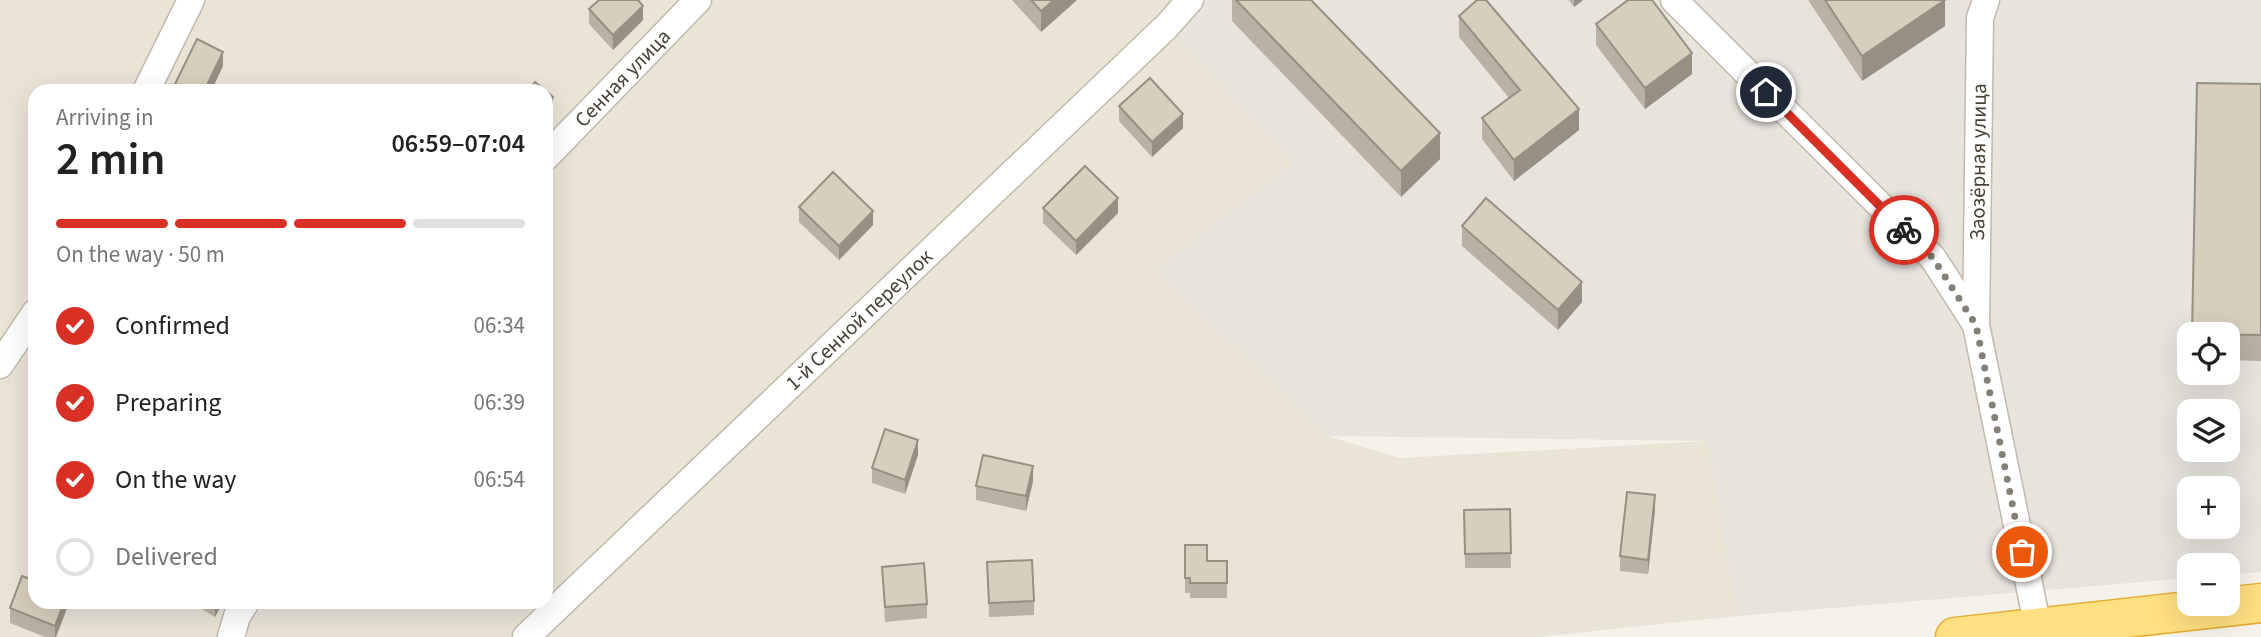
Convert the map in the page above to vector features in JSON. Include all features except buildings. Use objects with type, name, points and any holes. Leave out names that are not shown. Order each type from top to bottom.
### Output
[{"type":"highway","points":[[1955,637],[2261,603]]},
{"type":"street","points":[[149,84],[191,0]]},
{"type":"street","name":"Сенная улица","points":[[553,150],[698,0]]},
{"type":"street","name":"1-й Сенной переулок","points":[[526,637],[1157,36],[1190,0]]},
{"type":"street","name":"Заозёрная улица","points":[[1674,0],[1933,258],[1976,325]]},
{"type":"street","name":"Заозёрная улица","points":[[1986,0],[1980,18],[1976,325],[2038,628]]},
{"type":"street","points":[[0,365],[28,323]]},
{"type":"street","points":[[230,637],[242,609]]},
{"type":"shaded area","points":[[0,0],[1190,0],[1167,26],[1294,163],[1157,270],[1328,436],[1400,458],[1707,441],[1737,616],[1537,637],[0,637]]},
{"type":"shaded area","points":[[1190,0],[2261,0],[2261,572],[2240,574],[2240,553],[2177,553],[2177,579],[1737,616],[1707,441],[1328,436],[1156,270],[1294,163],[1167,26]]},
{"type":"way so far","points":[[1904,230],[1933,258],[1976,325],[2022,552]]},
{"type":"route","points":[[1766,92],[1904,230]]}]
